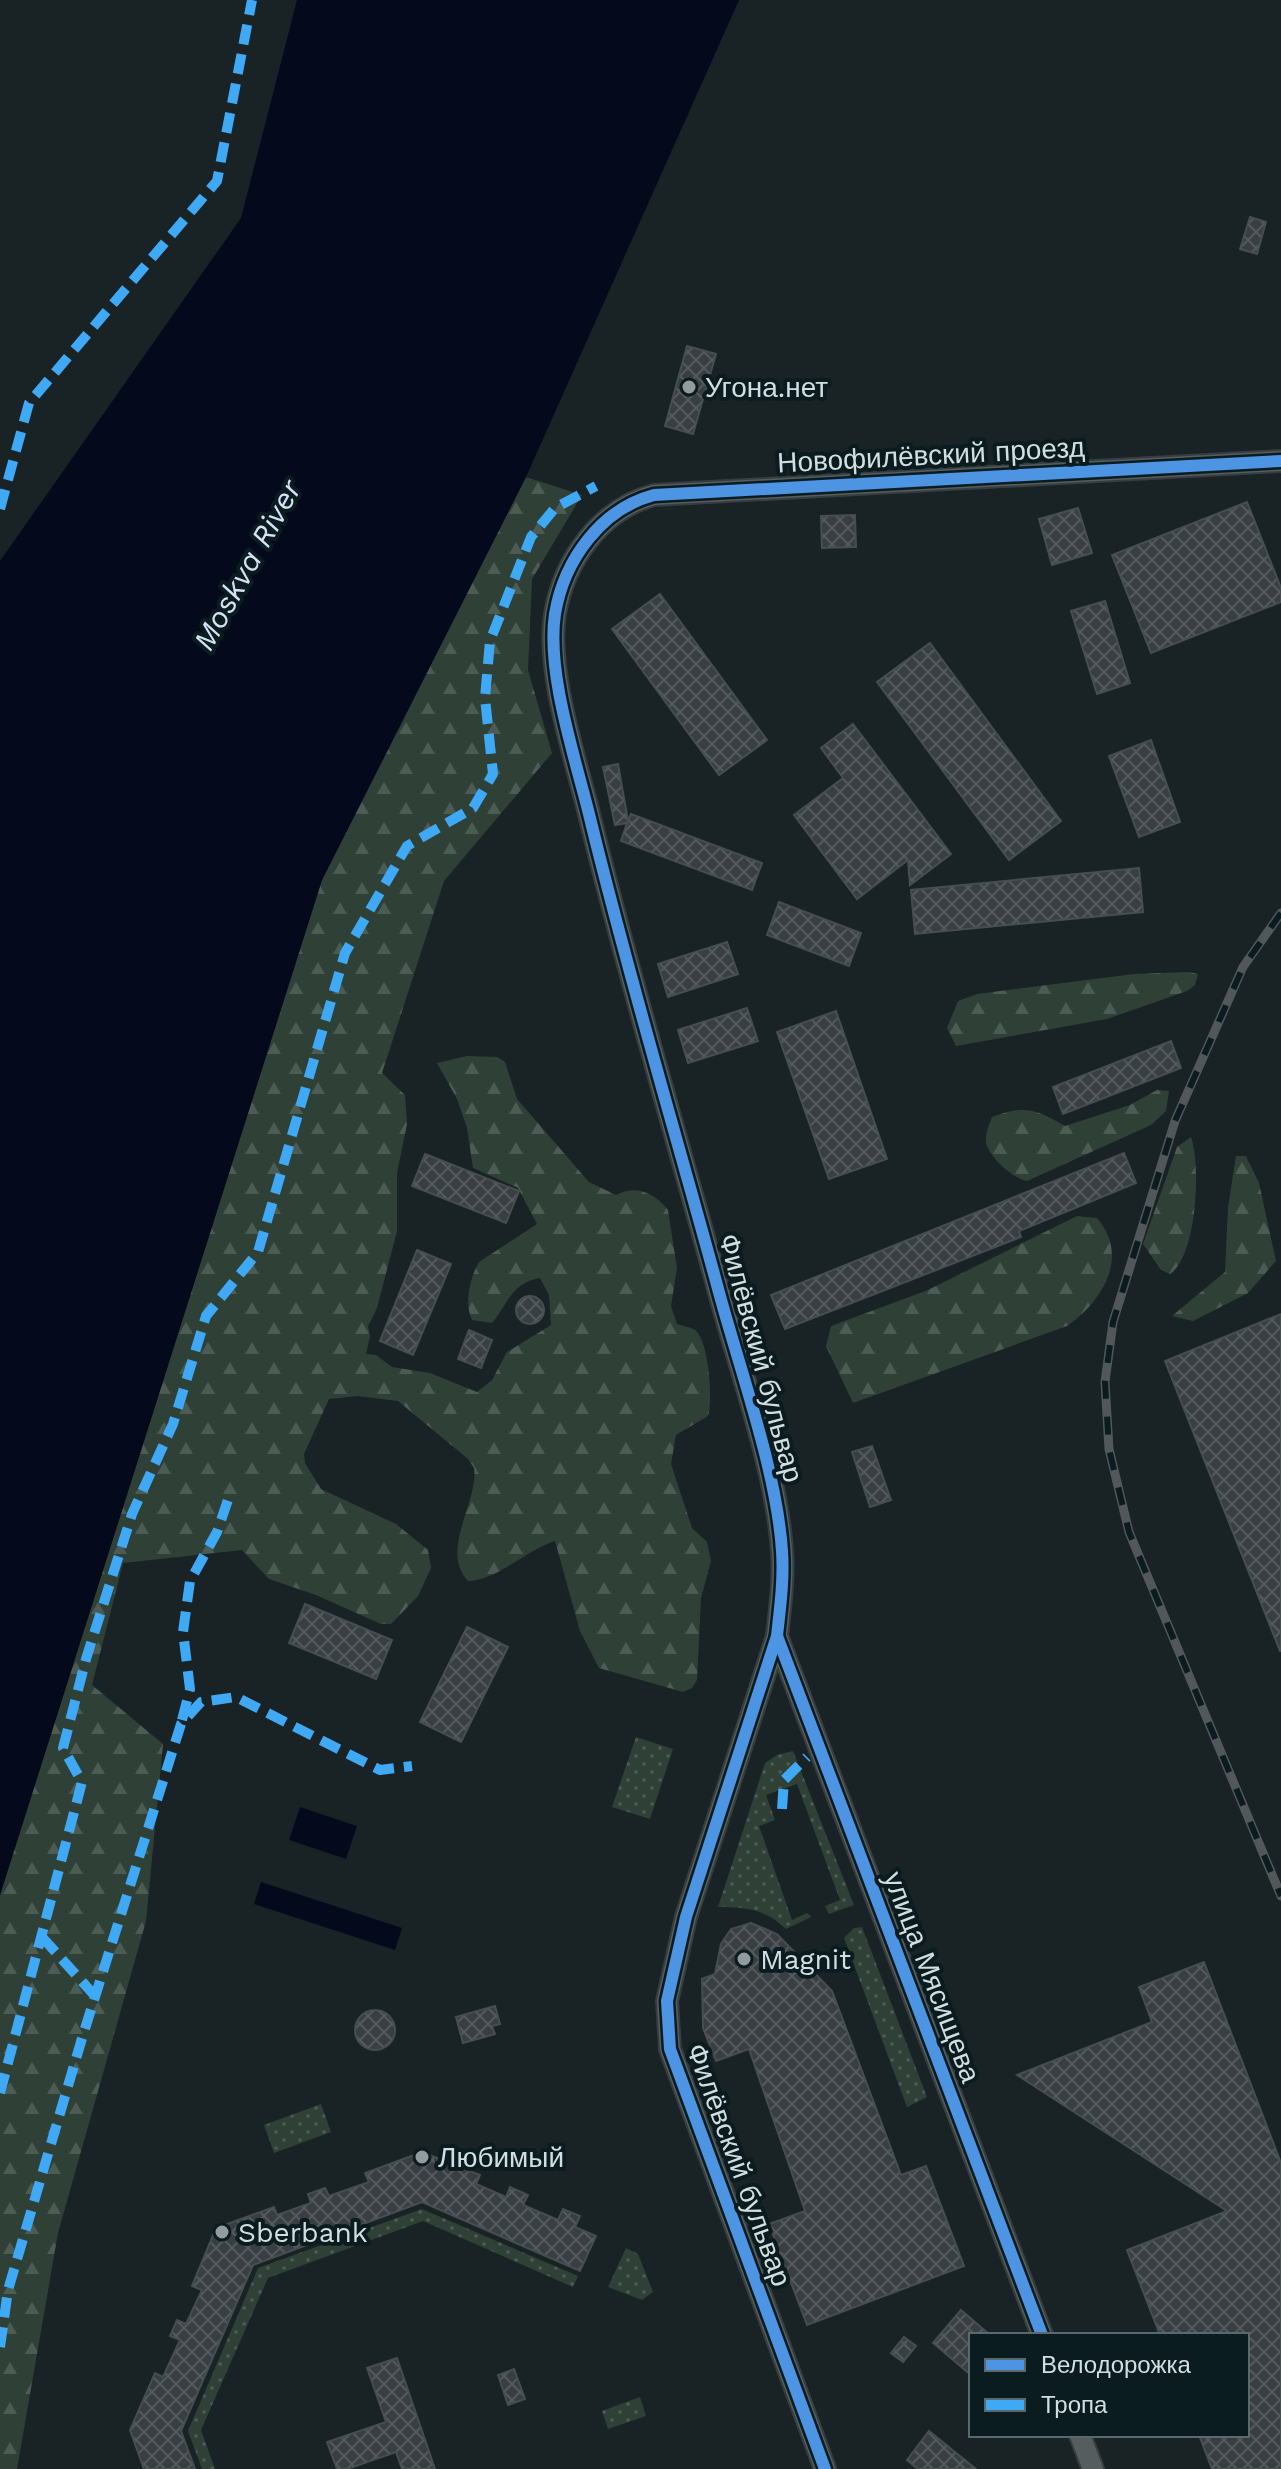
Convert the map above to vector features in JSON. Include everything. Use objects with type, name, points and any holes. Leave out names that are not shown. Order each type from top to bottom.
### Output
[{"type":"street","name":"Новофилёвский проезд","points":[[593,529],[629,501],[680,491],[1281,461]]},
{"type":"street","name":"Филёвский бульвар","points":[[593,529],[568,574],[555,615],[557,680],[612,910],[684,1164],[776,1510],[783,1585],[777,1636],[686,1917],[666,2021],[677,2075],[825,2469]]},
{"type":"street","name":"улица Мясищева","points":[[777,1636],[1041,2333]]},
{"type":"street","points":[[1081,2437],[1093,2469]]},
{"type":"green space","points":[[526,477],[582,495],[532,579],[528,670],[552,753],[444,881],[382,1073],[405,1095],[407,1124],[397,1173],[397,1231],[377,1308],[368,1326],[370,1336],[366,1354],[376,1355],[392,1367],[430,1373],[477,1392],[492,1380],[507,1352],[551,1325],[549,1295],[540,1278],[516,1289],[492,1323],[472,1320],[468,1306],[473,1275],[479,1262],[537,1224],[518,1188],[473,1168],[467,1128],[457,1099],[437,1063],[467,1056],[497,1057],[505,1062],[517,1099],[589,1182],[616,1195],[631,1190],[645,1192],[668,1210],[677,1268],[671,1306],[677,1324],[693,1329],[700,1336],[707,1357],[710,1384],[708,1416],[676,1435],[671,1464],[692,1528],[707,1542],[711,1561],[701,1598],[697,1680],[692,1688],[683,1692],[599,1668],[580,1631],[555,1541],[490,1576],[468,1581],[460,1569],[457,1555],[474,1481],[474,1468],[468,1459],[398,1401],[358,1396],[329,1399],[304,1454],[305,1463],[321,1489],[396,1524],[428,1550],[431,1568],[418,1596],[391,1624],[381,1624],[316,1595],[269,1579],[242,1550],[123,1563],[92,1685],[163,1744],[146,1921],[58,2233],[17,2469],[0,2469],[0,1895],[322,880]]},
{"type":"green space","points":[[1134,974],[1198,974],[1195,985],[1187,991],[1107,1019],[956,1046],[947,1028],[958,1001],[977,994]]},
{"type":"green space","points":[[1157,1090],[1169,1091],[1166,1111],[1151,1125],[1027,1181],[1002,1166],[986,1142],[992,1117],[1003,1113],[1030,1111],[1065,1126],[1130,1105]]},
{"type":"green space","points":[[1191,1137],[1196,1188],[1191,1230],[1179,1264],[1170,1274],[1161,1270],[1143,1244],[1177,1147]]},
{"type":"green space","points":[[1236,1156],[1246,1156],[1259,1183],[1276,1261],[1248,1293],[1193,1321],[1172,1316],[1225,1272],[1228,1207]]},
{"type":"green space","points":[[1077,1216],[1097,1218],[1107,1233],[1112,1262],[1101,1291],[1080,1316],[1067,1326],[853,1403],[826,1346],[831,1326],[928,1290]]},
{"type":"green space","points":[[636,1737],[673,1749],[650,1819],[612,1807]]},
{"type":"green space","points":[[793,1751],[854,1905],[829,1914],[825,1906],[840,1900],[797,1784],[766,1795],[775,1820],[759,1826],[792,1920],[807,1913],[811,1917],[786,1929],[755,1910],[718,1907],[765,1763],[777,1755]]},
{"type":"green space","points":[[862,1927],[927,2097],[907,2107],[844,1938],[854,1928]]},
{"type":"green space","points":[[321,2104],[331,2132],[274,2153],[264,2125]]},
{"type":"green space","points":[[422,2209],[578,2276],[573,2287],[423,2221],[268,2278],[201,2430],[215,2469],[202,2469],[188,2431],[258,2268]]},
{"type":"green space","points":[[626,2248],[638,2254],[653,2292],[642,2300],[608,2287]]},
{"type":"green space","points":[[640,2397],[646,2416],[608,2429],[602,2411]]},
{"type":"water","name":"Moskva River","points":[[297,0],[739,0],[526,477],[322,880],[0,1895],[0,561],[241,218]]},
{"type":"water","points":[[300,1807],[357,1826],[346,1859],[289,1840]]},
{"type":"water","points":[[261,1882],[402,1928],[395,1950],[254,1904]]},
{"type":"building","points":[[1250,217],[1266,222],[1257,254],[1240,249]]},
{"type":"building","points":[[687,346],[716,354],[693,434],[665,426]]},
{"type":"building","points":[[1247,502],[1281,588],[1281,602],[1151,653],[1112,555]]},
{"type":"building","points":[[1078,508],[1092,553],[1052,565],[1039,519]]},
{"type":"building","points":[[855,515],[856,547],[822,548],[821,516]]},
{"type":"building","points":[[660,594],[767,740],[719,775],[612,629]]},
{"type":"building","points":[[1105,601],[1130,683],[1097,694],[1071,611]]},
{"type":"building","points":[[930,643],[1061,821],[1009,860],[877,682]]},
{"type":"building","points":[[853,724],[951,854],[910,885],[908,860],[857,899],[794,815],[843,778],[821,748]]},
{"type":"building","points":[[1151,740],[1180,822],[1139,837],[1109,756]]},
{"type":"building","points":[[618,764],[628,821],[631,814],[762,863],[752,890],[621,841],[627,823],[615,825],[603,767]]},
{"type":"building","points":[[1139,868],[1143,912],[915,934],[911,890]]},
{"type":"building","points":[[779,902],[861,933],[849,966],[767,935]]},
{"type":"building","points":[[727,942],[738,974],[668,997],[658,964]]},
{"type":"building","points":[[747,1008],[758,1041],[688,1063],[678,1030]]},
{"type":"building","points":[[836,1011],[887,1159],[829,1179],[777,1032]]},
{"type":"building","points":[[1171,1041],[1181,1068],[1063,1114],[1053,1087]]},
{"type":"building","points":[[1124,1153],[1136,1183],[1019,1231],[1021,1237],[785,1329],[771,1295]]},
{"type":"building","points":[[425,1154],[519,1191],[506,1223],[412,1186]]},
{"type":"building","points":[[417,1250],[451,1264],[413,1355],[380,1341]]},
{"type":"building","points":[[530,1296],[540,1300],[544,1310],[540,1320],[530,1324],[520,1320],[516,1310],[520,1300]]},
{"type":"building","points":[[1281,1314],[1281,1651],[1280,1651],[1165,1361]]},
{"type":"building","points":[[469,1330],[492,1340],[481,1368],[458,1359]]},
{"type":"building","points":[[872,1446],[891,1500],[870,1507],[852,1452]]},
{"type":"building","points":[[305,1604],[392,1640],[376,1679],[289,1643]]},
{"type":"building","points":[[467,1627],[508,1647],[461,1742],[420,1722]]},
{"type":"building","points":[[751,1923],[777,1934],[832,1991],[901,2175],[926,2166],[964,2266],[807,2325],[769,2224],[805,2211],[749,2049],[716,2061],[703,2028],[702,1979],[715,1974],[721,1944],[731,1929]]},
{"type":"building","points":[[1204,1962],[1281,2163],[1281,2469],[1212,2469],[1200,2437],[1249,2437],[1249,2333],[1159,2333],[1127,2250],[1227,2211],[1017,2075],[1152,2022],[1139,1987]]},
{"type":"building","points":[[495,2006],[500,2024],[492,2026],[495,2034],[463,2043],[456,2017]]},
{"type":"building","points":[[375,2010],[389,2016],[395,2030],[389,2044],[375,2050],[361,2044],[355,2030],[361,2016]]},
{"type":"building","points":[[422,2152],[480,2175],[476,2184],[506,2197],[510,2187],[528,2195],[523,2205],[558,2220],[563,2209],[580,2216],[575,2227],[596,2236],[580,2271],[422,2202],[253,2265],[181,2431],[195,2469],[144,2469],[130,2430],[155,2373],[163,2377],[180,2340],[170,2336],[177,2320],[186,2324],[202,2290],[192,2286],[216,2228],[274,2207],[277,2215],[311,2203],[308,2194],[325,2188],[329,2196],[369,2182],[365,2173]]},
{"type":"building","points":[[961,2310],[988,2333],[969,2333],[969,2373],[933,2343]]},
{"type":"building","points":[[904,2337],[916,2346],[903,2362],[891,2353]]},
{"type":"building","points":[[397,2358],[435,2469],[402,2469],[396,2452],[347,2469],[337,2469],[327,2442],[386,2422],[367,2368]]},
{"type":"building","points":[[514,2369],[525,2399],[508,2405],[498,2375]]},
{"type":"building","points":[[929,2431],[976,2469],[918,2469],[907,2460]]},
{"type":"railway","points":[[1281,913],[1243,967],[1175,1121],[1113,1322],[1105,1382],[1109,1449],[1129,1532],[1281,1896]]},
{"type":"marked path","points":[[0,509],[29,403],[217,181],[252,0]]},
{"type":"marked path","points":[[0,2093],[82,1782],[63,1748],[86,1659],[132,1514],[173,1424],[206,1316],[258,1252],[345,953],[407,846],[473,808],[493,774],[485,698],[490,641],[531,537],[555,508],[596,486]]},
{"type":"marked path","points":[[182,1720],[190,1689],[183,1632],[190,1581],[217,1532],[230,1494]]},
{"type":"marked path","points":[[0,2347],[8,2290],[83,2035],[181,1724],[201,1702],[236,1697],[380,1770],[412,1766]]},
{"type":"marked path","points":[[782,1809],[784,1780],[807,1757]]},
{"type":"marked path","points":[[42,1937],[95,1996]]},
{"type":"cycle path","points":[[825,2469],[670,2049],[667,2001],[686,1917],[777,1636],[782,1551],[766,1456],[637,998],[570,744],[558,689],[553,637],[555,614],[567,575],[588,540],[617,512],[654,495],[1281,461]]},
{"type":"cycle path","points":[[777,1636],[1041,2333]]},
{"type":"place","name":"Угона.нет","points":[[689,387]]},
{"type":"place","name":"Magnit","points":[[744,1959]]},
{"type":"place","name":"Любимый","points":[[422,2157]]},
{"type":"place","name":"Sberbank","points":[[222,2232]]}]
